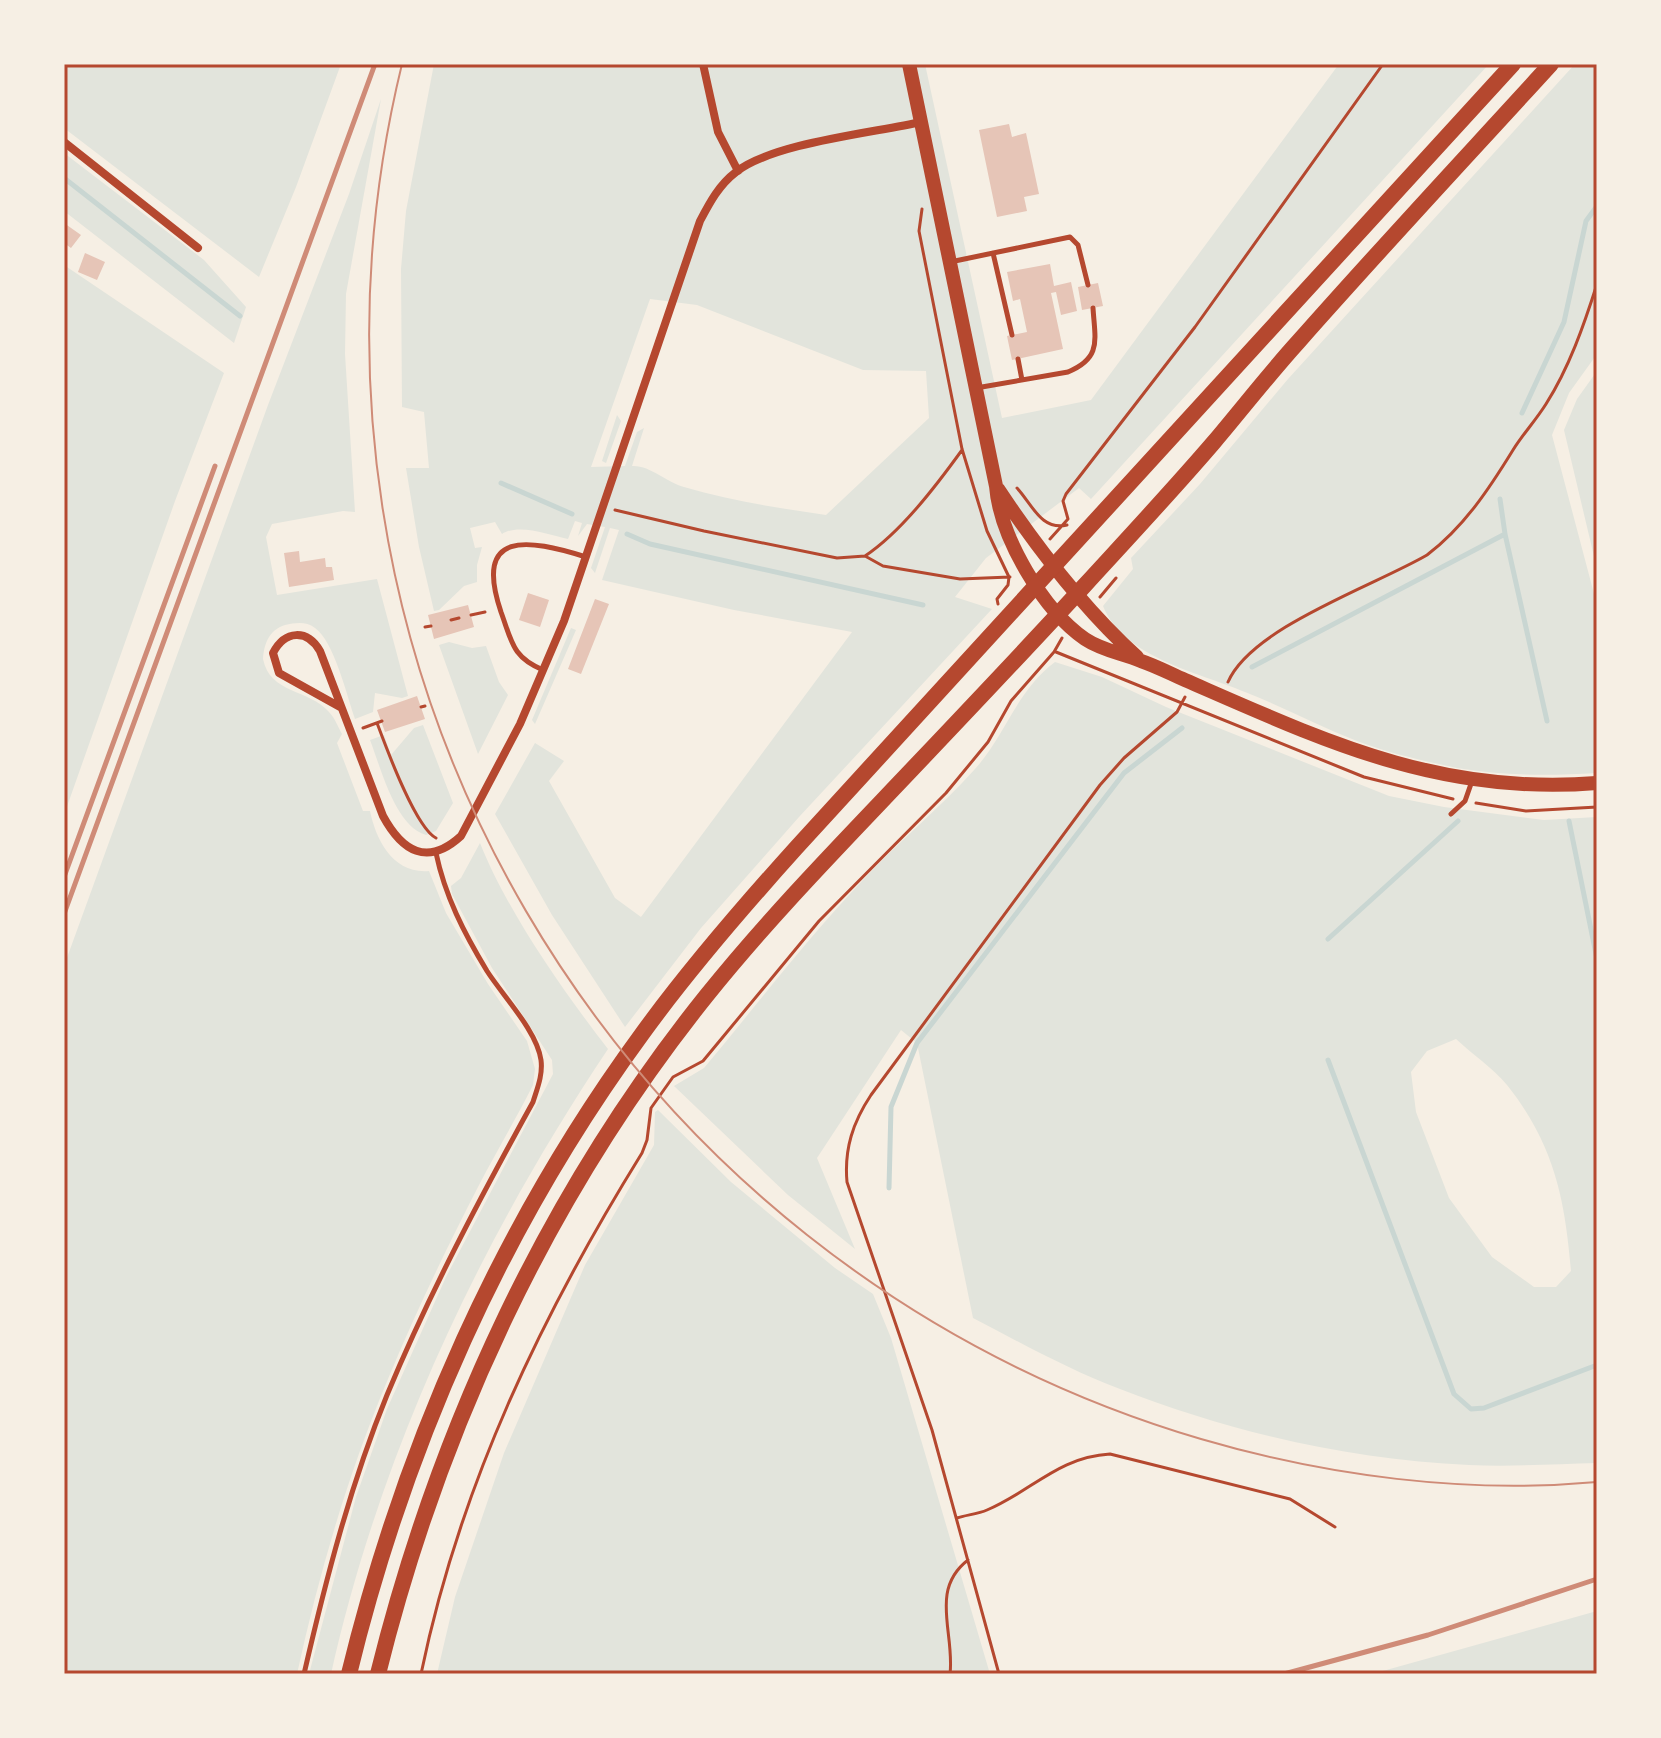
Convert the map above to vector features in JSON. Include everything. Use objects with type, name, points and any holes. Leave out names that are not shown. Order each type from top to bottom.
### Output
[{"type":"main road","points":[[349,1674],[398,1504],[424,1432],[468,1330],[552,1170],[641,1035],[751,898],[1513,64]]},
{"type":"main road","points":[[378,1674],[424,1514],[492,1346],[545,1240],[607,1135],[659,1058],[704,998],[798,888],[1169,493],[1297,343],[1551,64]]},
{"type":"street","points":[[703,64],[718,132],[738,171]]},
{"type":"street","points":[[909,64],[1000,514],[1036,585],[1058,614],[1101,648],[1140,660],[1356,752],[1391,763],[1472,780],[1530,786],[1597,783]]},
{"type":"street","points":[[340,707],[279,673],[273,653],[278,644],[295,634],[306,635],[314,641],[383,816],[393,834],[405,846],[418,852],[436,853],[450,846],[461,836],[544,671],[700,221],[711,199],[738,171],[764,156],[921,122]]},
{"type":"street","points":[[64,142],[198,248]]},
{"type":"street","points":[[996,486],[1015,517],[1076,594],[1140,660]]},
{"type":"lane","points":[[950,262],[1070,237],[1078,245],[1088,285]]},
{"type":"lane","points":[[993,253],[1012,335]]},
{"type":"lane","points":[[975,388],[1082,367],[1096,345],[1093,308]]},
{"type":"lane","points":[[1018,359],[1022,380]]},
{"type":"lane","points":[[544,671],[522,660],[513,647],[492,581],[492,566],[500,553],[521,544],[539,545],[586,557]]},
{"type":"lane","points":[[1451,814],[1465,801],[1472,780]]},
{"type":"lane","points":[[304,1674],[343,1520],[388,1395],[449,1261],[533,1102],[540,1079],[542,1062],[537,1046],[459,920],[443,886],[436,853]]},
{"type":"path","points":[[1041,549],[1068,519],[1063,501],[1066,494],[1195,327],[1383,64]]},
{"type":"path","points":[[923,203],[919,231],[962,449],[987,531],[1009,577],[1008,585],[997,599],[998,604],[1010,613]]},
{"type":"path","points":[[1221,696],[1231,675],[1251,651],[1288,627],[1427,555],[1461,524],[1547,404],[1578,339],[1597,284]]},
{"type":"path","points":[[865,556],[888,537],[962,449]]},
{"type":"path","points":[[602,506],[704,531],[837,558],[865,556],[883,566],[960,579],[1009,577],[1025,565]]},
{"type":"path","points":[[471,615],[485,612]]},
{"type":"path","points":[[451,620],[459,618]]},
{"type":"path","points":[[425,627],[431,626]]},
{"type":"path","points":[[421,1674],[445,1572],[494,1437],[537,1338],[575,1264],[642,1153],[651,1108],[673,1077],[703,1061],[819,921],[946,793],[988,742],[1017,693],[1054,652]]},
{"type":"path","points":[[999,1674],[932,1430],[847,1182],[845,1161],[849,1139],[857,1117],[871,1095],[1100,785],[1124,758],[1177,712],[1192,683]]},
{"type":"path","points":[[350,732],[380,722],[389,760],[423,826],[436,838]]},
{"type":"path","points":[[1546,811],[1597,807]]},
{"type":"path","points":[[957,1518],[987,1510],[1066,1463],[1089,1455],[1110,1454],[1290,1499],[1335,1527]]},
{"type":"path","points":[[950,1674],[946,1588],[956,1569],[968,1560]]},
{"type":"shaded area","points":[[64,64],[341,64],[259,277],[64,128]]},
{"type":"shaded area","points":[[434,64],[925,64],[1002,418],[1091,400],[1339,64],[1489,64],[1091,499],[1079,488],[986,558],[955,597],[992,609],[799,817],[701,928],[625,1027],[552,915],[495,814],[535,743],[564,761],[549,781],[615,898],[641,917],[852,632],[734,610],[602,580],[619,530],[610,528],[595,573],[591,568],[605,527],[587,524],[578,536],[582,523],[575,521],[568,539],[525,530],[502,534],[495,522],[470,528],[475,548],[482,547],[477,565],[477,582],[464,586],[439,610],[434,611],[419,547],[406,468],[429,468],[424,412],[402,407],[401,269],[406,211]],"holes":[[[650,299],[697,305],[863,370],[926,371],[929,418],[826,515],[702,492],[677,485],[645,468],[632,466],[644,428],[637,432],[625,466],[591,467]]]},
{"type":"shaded area","points":[[1575,64],[1597,64],[1597,354],[1569,393],[1552,435],[1597,605],[1597,773],[1492,773],[1394,753],[1357,741],[1185,670],[1127,639],[1113,624],[1103,606],[1133,569],[1131,558],[1200,484],[1288,379]]},
{"type":"shaded area","points":[[381,99],[346,294],[345,354],[355,512],[343,511],[272,524],[266,537],[277,595],[377,579],[408,696],[402,698],[375,693],[373,712],[355,719],[328,644],[308,624],[289,624],[275,630],[266,643],[263,659],[273,679],[321,705],[333,717],[342,734],[337,743],[363,811],[370,811],[382,844],[396,861],[405,867],[429,871],[446,913],[488,984],[527,1041],[535,1069],[533,1085],[443,1258],[374,1415],[336,1524],[297,1674],[64,1674],[64,966],[268,405],[349,194]]},
{"type":"shaded area","points":[[64,153],[204,260],[246,307],[234,343],[64,211]]},
{"type":"shaded area","points":[[64,265],[224,373],[175,501],[64,815]]},
{"type":"shaded area","points":[[1597,371],[1597,569],[1564,430],[1577,399]]},
{"type":"shaded area","points":[[617,415],[621,421],[606,463],[602,461]]},
{"type":"shaded area","points":[[571,628],[576,630],[535,724],[532,720]]},
{"type":"shaded area","points":[[449,642],[472,648],[486,646],[499,682],[508,695],[478,754],[439,645]]},
{"type":"shaded area","points":[[1055,662],[1102,677],[1166,707],[1389,796],[1444,807],[1544,820],[1597,817],[1597,1463],[1501,1466],[1425,1462],[1336,1450],[1248,1431],[1101,1382],[973,1318],[917,1043],[901,1030],[817,1158],[855,1249],[788,1195],[674,1086],[704,1068],[841,903],[975,769],[1042,673]],"holes":[[[1456,1039],[1507,1085],[1523,1107],[1546,1151],[1561,1196],[1571,1271],[1556,1287],[1534,1287],[1492,1257],[1449,1198],[1416,1112],[1411,1072],[1427,1051]]]},
{"type":"shaded area","points":[[423,725],[453,803],[436,831],[426,835],[406,820],[390,795],[370,740],[384,735],[391,755],[414,728]]},
{"type":"shaded area","points":[[480,843],[505,896],[537,950],[608,1049],[518,1195],[478,1271],[407,1428],[352,1591],[331,1674],[309,1674],[356,1497],[387,1409],[446,1277],[553,1074],[552,1060],[492,968],[452,894],[451,886],[461,878]]},
{"type":"shaded area","points":[[658,1110],[731,1182],[835,1268],[873,1294],[891,1338],[990,1674],[437,1674],[455,1597],[504,1453],[585,1265],[654,1145],[655,1112]]},
{"type":"shaded area","points":[[1597,1611],[1597,1674],[1372,1674]]},
{"type":"building","points":[[1009,124],[1012,137],[1026,133],[1039,194],[1024,197],[1027,211],[997,217],[979,130]]},
{"type":"building","points":[[64,223],[81,235],[71,248],[64,243]]},
{"type":"building","points":[[85,253],[105,262],[97,280],[78,272]]},
{"type":"building","points":[[1050,264],[1054,286],[1071,282],[1077,311],[1061,315],[1056,292],[1051,293],[1063,349],[1012,360],[1007,336],[1027,332],[1020,299],[1013,301],[1007,272]]},
{"type":"building","points":[[1098,283],[1103,306],[1082,310],[1078,287]]},
{"type":"building","points":[[299,551],[300,562],[325,558],[326,567],[332,567],[334,580],[289,587],[284,553]]},
{"type":"building","points":[[528,593],[549,600],[540,627],[519,620]]},
{"type":"building","points":[[595,599],[609,604],[581,674],[568,669]]},
{"type":"building","points":[[468,605],[474,627],[434,639],[428,615]]},
{"type":"building","points":[[417,696],[425,719],[385,732],[377,710]]},
{"type":"waterway","points":[[64,178],[240,316]]},
{"type":"waterway","points":[[1522,413],[1564,322],[1586,221],[1597,206]]},
{"type":"waterway","points":[[501,483],[572,514]]},
{"type":"waterway","points":[[1500,499],[1547,721]]},
{"type":"waterway","points":[[627,534],[650,544],[923,605]]},
{"type":"waterway","points":[[1252,667],[1505,534]]},
{"type":"waterway","points":[[889,1188],[891,1107],[917,1043],[1124,773],[1182,728]]},
{"type":"waterway","points":[[1328,939],[1458,821]]},
{"type":"waterway","points":[[1569,821],[1597,959]]},
{"type":"waterway","points":[[1328,1060],[1454,1394],[1471,1409],[1484,1408],[1597,1365]]},
{"type":"tram line","points":[[402,64],[370,288],[382,507],[435,716],[526,911],[651,1085],[807,1235],[992,1355],[1201,1439],[1297,1463],[1397,1479],[1447,1483],[1497,1486],[1597,1482]]},
{"type":"railway","points":[[64,914],[375,64]]},
{"type":"railway","points":[[64,877],[215,466]]},
{"type":"railway","points":[[1284,1674],[1428,1635],[1597,1579]]}]
